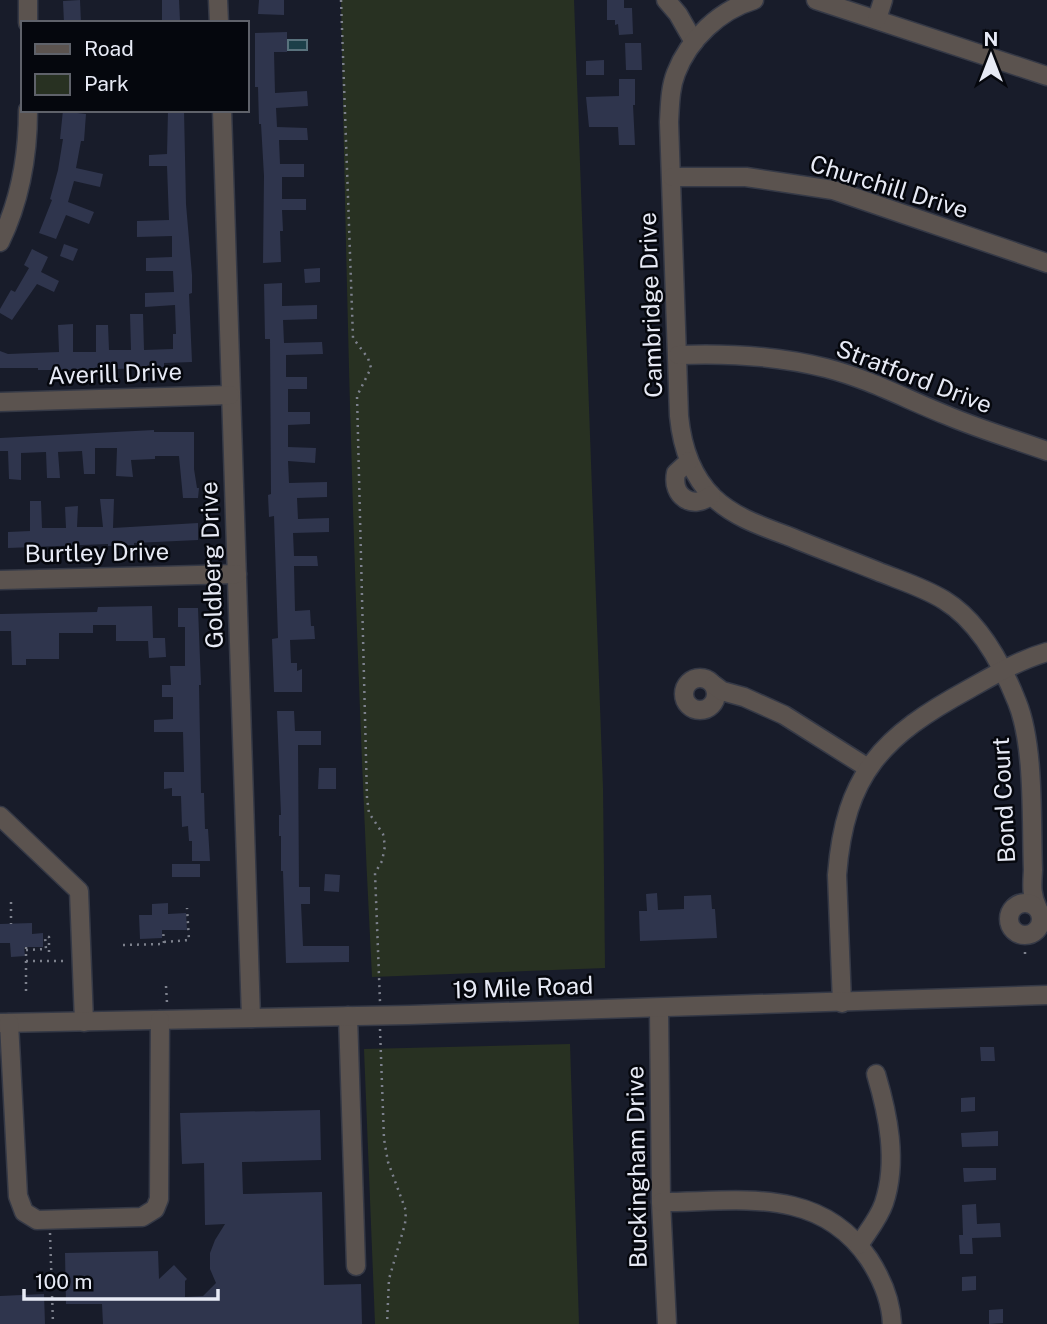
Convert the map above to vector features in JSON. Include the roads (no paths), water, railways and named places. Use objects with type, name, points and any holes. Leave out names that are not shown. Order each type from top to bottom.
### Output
[{"type":"street","points":[[27,0],[28,21]]},
{"type":"street","points":[[218,0],[219,21]]},
{"type":"street","points":[[666,0],[678,14],[694,42]]},
{"type":"street","name":"Cambridge Drive","points":[[754,0],[722,6],[694,42],[676,74],[670,96],[681,433],[689,461],[711,495],[738,515],[790,537]]},
{"type":"street","points":[[816,0],[1047,76]]},
{"type":"street","points":[[877,19],[883,0]]},
{"type":"street","points":[[0,242],[19,190],[28,112]]},
{"type":"street","name":"Goldberg Drive","points":[[222,112],[251,1018]]},
{"type":"street","name":"Churchill Drive","points":[[671,177],[746,177],[833,190],[1047,263]]},
{"type":"street","name":"Stratford Drive","points":[[678,355],[744,356],[787,360],[827,368],[861,378],[945,415],[1047,450]]},
{"type":"street","name":"Averill Drive","points":[[0,402],[230,396]]},
{"type":"street","points":[[689,461],[677,473],[676,488],[679,494],[684,499],[699,502],[711,495]]},
{"type":"street","name":"Bond Court","points":[[790,537],[919,587],[946,601],[967,618],[981,635],[1018,702],[1028,748],[1033,870],[1031,890],[1038,909]]},
{"type":"street","name":"Burtley Drive","points":[[0,580],[237,574]]},
{"type":"street","points":[[842,1003],[838,855],[846,815],[868,768],[892,741],[916,720],[1002,670],[1047,652]]},
{"type":"street","points":[[731,695],[708,708],[697,710],[688,705],[684,694],[687,684],[695,678],[706,678],[731,695],[754,701],[784,715],[868,768]]},
{"type":"street","points":[[713,705],[716,695],[714,685]]},
{"type":"street","points":[[0,816],[79,891],[84,1021]]},
{"type":"street","name":"Bond Court","points":[[1018,904],[1031,890]]},
{"type":"street","points":[[1024,903],[1038,909],[1041,919],[1038,930],[1023,935],[1013,930],[1009,921],[1011,911],[1018,904],[1024,903]]},
{"type":"street","name":"19 Mile Road","points":[[5,1023],[84,1021],[163,1011],[251,1018],[659,1009],[1047,995]]},
{"type":"street","name":"Buckingham Drive","points":[[659,1009],[667,1324]]},
{"type":"street","points":[[5,1023],[18,1196],[24,1212],[37,1220],[142,1217],[155,1209],[159,1199],[163,1011]]},
{"type":"street","points":[[348,1016],[356,1266]]},
{"type":"street","points":[[859,1245],[884,1204],[889,1183],[888,1126],[876,1074]]},
{"type":"street","points":[[662,1202],[751,1202],[800,1206],[833,1222],[859,1245],[876,1270],[886,1290],[892,1324]]},
{"type":"water","points":[[288,40],[307,40],[307,50],[288,50]]}]
